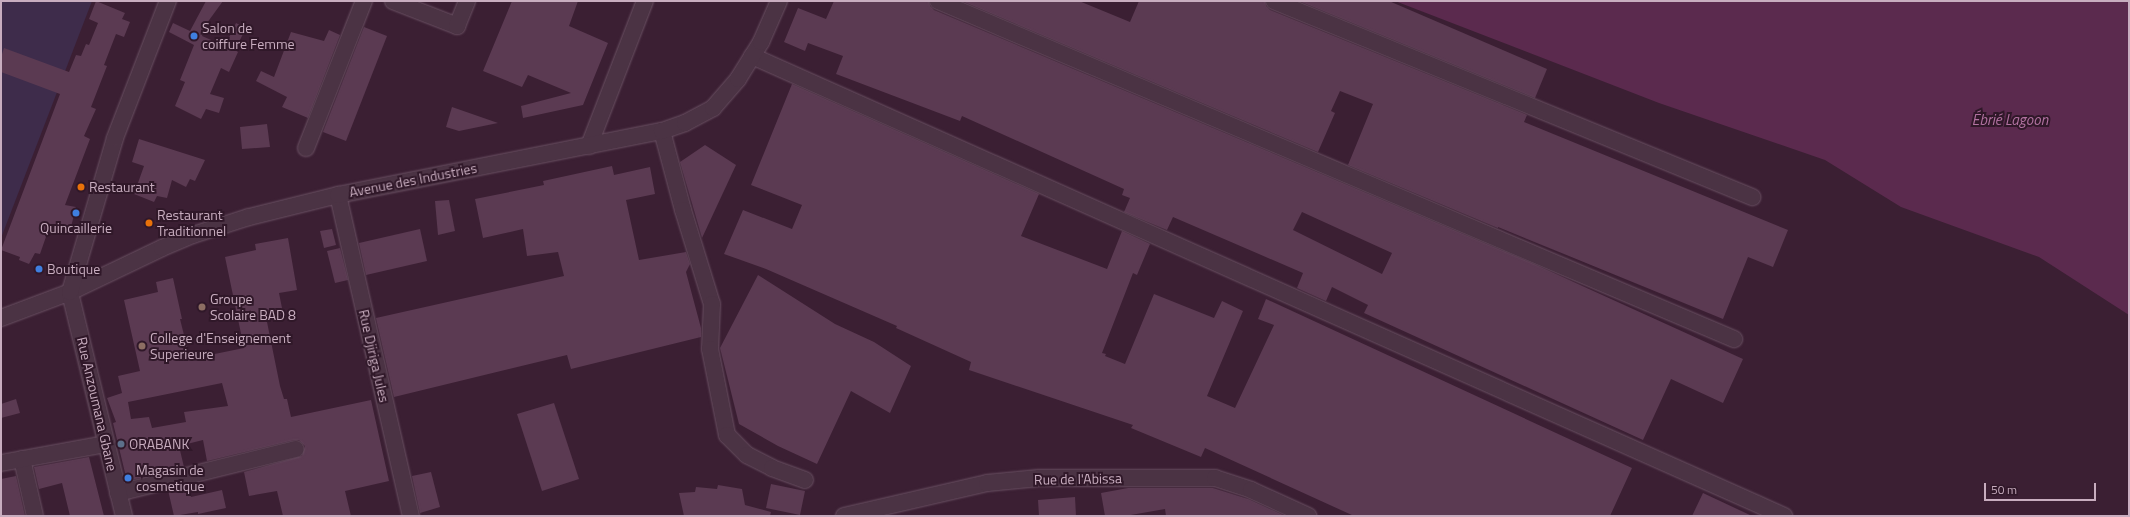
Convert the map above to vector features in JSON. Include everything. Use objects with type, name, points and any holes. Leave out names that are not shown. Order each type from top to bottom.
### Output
[{"type":"street","points":[[70,292],[115,138],[168,1]]},
{"type":"street","points":[[306,148],[364,1]]},
{"type":"street","points":[[393,1],[458,26],[468,1]]},
{"type":"street","points":[[589,146],[645,1]]},
{"type":"street","name":"Avenue des Industries","points":[[1,318],[70,292],[193,235],[249,216],[338,195],[662,131],[685,123],[713,108],[738,79],[761,42],[779,1]]},
{"type":"street","points":[[938,1],[1734,339]]},
{"type":"street","points":[[1274,1],[1752,198]]},
{"type":"street","points":[[752,56],[1784,516]]},
{"type":"street","points":[[662,131],[683,210],[712,304],[710,349],[728,435],[747,455],[772,468],[805,480]]},
{"type":"street","name":"Rue Djiriga Jules","points":[[338,195],[411,516]]},
{"type":"street","name":"Rue Anzoumana Gbane","points":[[70,292],[124,516]]},
{"type":"street","points":[[1,464],[106,444]]},
{"type":"street","points":[[118,493],[296,449]]},
{"type":"street","points":[[22,459],[35,516]]},
{"type":"street","name":"Rue de l'Abissa","points":[[844,516],[987,483],[1039,478],[1215,478],[1251,490],[1300,515]]},
{"type":"shaded area","points":[[1,1],[92,1],[1,238]]},
{"type":"water","name":"Ébrié Lagoon","points":[[1395,1],[2129,1],[2129,315],[2039,257],[1901,207],[1825,160],[1659,103]]},
{"type":"building","points":[[96,1],[125,13],[122,19],[130,22],[124,37],[116,34],[104,65],[107,66],[91,107],[96,109],[84,136],[90,139],[65,205],[76,207],[70,231],[53,227],[50,232],[48,231],[40,254],[35,253],[29,264],[19,260],[20,257],[1,250],[60,94],[1,72],[1,57],[4,48],[69,72],[76,55],[81,56],[86,44],[89,45],[98,23],[89,19]]},
{"type":"building","points":[[206,1],[223,1],[207,23],[202,36],[225,46],[236,23],[246,28],[235,50],[238,52],[229,72],[221,68],[210,94],[224,98],[219,113],[206,109],[201,119],[175,106],[185,82],[180,80],[194,45],[169,32],[173,23],[190,31]]},
{"type":"building","points":[[512,1],[578,1],[569,26],[608,43],[583,105],[523,118],[521,106],[571,93],[528,75],[522,87],[483,71]]},
{"type":"building","points":[[834,1],[929,1],[930,6],[934,10],[1534,264],[1743,359],[1723,403],[1671,379],[1643,440],[1364,313],[1368,305],[1332,287],[1326,301],[1297,288],[1303,273],[1173,217],[1167,230],[1124,212],[1130,198],[1122,195],[1124,189],[962,116],[960,121],[836,74],[843,56],[808,43],[805,51],[784,42],[798,8],[826,19]],"holes":[[[1302,212],[1392,253],[1382,274],[1293,230]]]},
{"type":"building","points":[[962,1],[1079,1],[1130,22],[1139,1],[1265,1],[1266,6],[1270,10],[1527,115],[1524,122],[1788,230],[1773,267],[1748,257],[1723,319],[1498,228],[1348,165],[1373,104],[1340,91],[1331,111],[1335,113],[1318,152]]},
{"type":"building","points":[[1299,1],[1389,1],[1547,69],[1535,98]]},
{"type":"building","points":[[364,27],[387,36],[346,141],[323,132]]},
{"type":"building","points":[[329,30],[340,35],[308,118],[282,107],[287,97],[256,81],[261,71],[274,77],[291,32],[324,41]]},
{"type":"building","points":[[792,84],[1039,194],[1021,236],[1107,269],[1122,231],[1150,244],[1137,275],[1133,273],[1102,353],[1106,354],[1105,356],[1125,364],[1154,294],[1214,318],[1222,301],[1243,311],[1207,396],[1235,408],[1274,325],[1258,319],[1266,299],[1632,468],[1610,516],[1354,516],[1205,448],[1201,457],[1131,428],[1133,425],[969,370],[971,362],[896,328],[897,326],[766,269],[724,254],[743,210],[792,229],[802,205],[751,185]]},
{"type":"building","points":[[452,107],[498,123],[459,131],[446,127]]},
{"type":"building","points":[[267,124],[270,147],[242,149],[240,127]]},
{"type":"building","points":[[139,139],[205,160],[195,181],[190,179],[186,187],[172,180],[167,198],[157,196],[154,202],[134,194],[144,166],[132,162]]},
{"type":"building","points":[[705,145],[736,165],[702,238],[680,162]]},
{"type":"building","points":[[612,166],[614,175],[650,167],[655,194],[626,200],[639,260],[686,252],[690,264],[686,272],[701,328],[701,337],[571,369],[567,355],[394,397],[376,318],[564,276],[558,252],[527,256],[523,229],[483,238],[475,199],[544,185],[543,181]]},
{"type":"building","points":[[449,200],[455,231],[438,235],[435,201]]},
{"type":"building","points":[[332,229],[336,245],[324,248],[320,231]]},
{"type":"building","points":[[420,229],[427,261],[366,275],[359,243]]},
{"type":"building","points":[[288,238],[297,290],[279,293],[283,313],[266,317],[280,386],[284,399],[287,399],[291,417],[371,400],[389,481],[345,491],[351,516],[283,516],[277,491],[249,496],[244,472],[302,456],[305,446],[299,440],[207,461],[203,440],[179,446],[184,467],[127,481],[113,423],[116,422],[107,398],[122,393],[118,376],[140,371],[124,300],[158,292],[156,282],[173,278],[182,319],[180,319],[190,359],[244,348],[225,257],[256,250],[255,244]],"holes":[[[222,383],[228,406],[184,412],[186,422],[152,428],[149,417],[131,419],[128,402]]]},
{"type":"building","points":[[340,248],[348,280],[335,283],[327,251]]},
{"type":"building","points":[[758,275],[835,324],[874,342],[911,366],[890,413],[851,391],[817,464],[778,446],[739,424],[720,348]]},
{"type":"building","points":[[16,399],[20,413],[1,418],[1,404]]},
{"type":"building","points":[[554,403],[579,479],[542,491],[517,414]]},
{"type":"building","points":[[89,457],[104,516],[70,516],[62,483],[39,489],[34,467]]},
{"type":"building","points":[[431,472],[440,507],[420,513],[412,476]]},
{"type":"building","points":[[16,476],[25,516],[1,516],[1,479]]},
{"type":"building","points":[[771,484],[805,491],[800,515],[766,508]]},
{"type":"building","points":[[188,485],[191,497],[222,490],[226,508],[198,514],[198,512],[174,516],[168,490]]},
{"type":"building","points":[[718,485],[742,489],[745,505],[771,512],[770,516],[684,516],[679,493],[695,492],[696,487],[717,489]]},
{"type":"building","points":[[1128,488],[1213,488],[1248,499],[1285,516],[1166,516],[1165,509],[1125,516],[1105,516],[1101,493]]},
{"type":"building","points":[[1703,493],[1752,516],[1692,516]]},
{"type":"building","points":[[1075,497],[1076,516],[1039,516],[1038,500]]},
{"type":"place","name":"Salon de coiffure Femme","points":[[194,36]]},
{"type":"place","name":"Restaurant","points":[[81,187]]},
{"type":"place","name":"Quincaillerie","points":[[76,213]]},
{"type":"place","name":"Restaurant Traditionnel","points":[[149,223]]},
{"type":"place","name":"Boutique","points":[[39,269]]},
{"type":"place","name":"Groupe Scolaire BAD 8","points":[[202,307]]},
{"type":"place","name":"College d'Enseignement Superieure","points":[[142,346]]},
{"type":"place","name":"ORABANK","points":[[121,444]]},
{"type":"place","name":"Magasin de cosmetique","points":[[128,478]]}]
